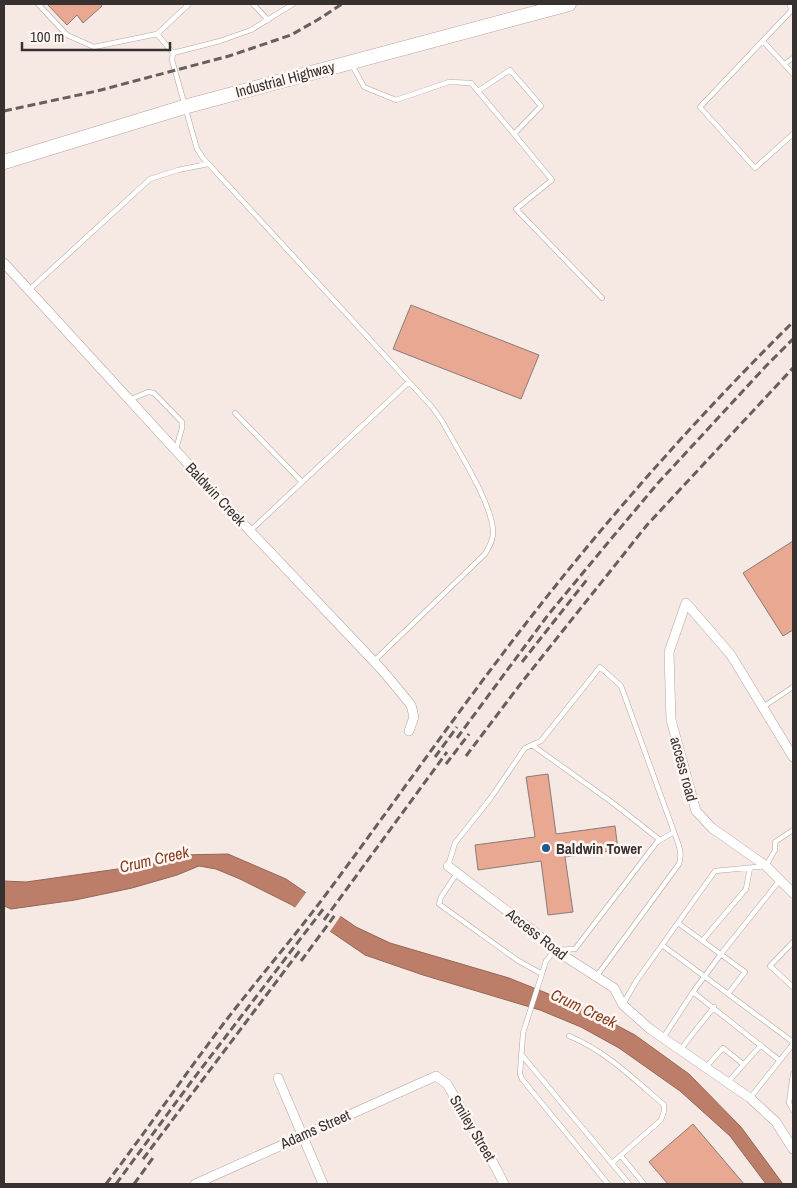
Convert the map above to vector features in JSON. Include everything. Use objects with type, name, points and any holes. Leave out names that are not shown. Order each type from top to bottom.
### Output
[{"type":"main road","name":"Industrial Highway","points":[[4,162],[184,107],[569,4]]},
{"type":"street","name":"Baldwin Creek","points":[[4,263],[250,531],[373,661],[411,705],[414,717],[409,731]]},
{"type":"street","name":"access road","points":[[763,707],[731,655],[686,603],[669,652],[670,720],[696,811],[712,828],[766,866],[793,893]]},
{"type":"street","points":[[763,707],[793,757]]},
{"type":"street","name":"Access Road","points":[[448,866],[536,933],[554,950],[614,988],[623,1005],[663,1038],[750,1098],[776,1122],[793,1149]]},
{"type":"street","name":"Adams Street","points":[[195,1184],[436,1076]]},
{"type":"street","name":"Smiley Street","points":[[436,1076],[447,1084],[504,1184]]},
{"type":"street","points":[[278,1078],[323,1184]]},
{"type":"lane","points":[[38,4],[67,35],[94,47],[157,34],[189,4]]},
{"type":"lane","points":[[253,4],[268,20]]},
{"type":"lane","points":[[172,53],[220,41],[252,30],[293,4]]},
{"type":"lane","points":[[790,4],[793,12],[700,107],[754,168],[793,134]]},
{"type":"lane","points":[[157,34],[172,53],[172,60],[184,107],[198,149],[208,164],[432,407],[442,421],[489,510],[493,532],[492,541],[485,554],[373,661]]},
{"type":"lane","points":[[763,41],[793,74]]},
{"type":"lane","points":[[784,64],[793,58]]},
{"type":"lane","points":[[350,62],[364,87],[396,100],[449,82],[471,82],[552,180],[516,209],[602,298]]},
{"type":"lane","points":[[478,91],[510,70],[541,106],[514,134]]},
{"type":"lane","points":[[29,290],[150,179],[178,170],[208,164]]},
{"type":"lane","points":[[250,531],[409,382]]},
{"type":"lane","points":[[129,400],[148,392],[154,393],[182,422],[176,450]]},
{"type":"lane","points":[[235,413],[302,482]]},
{"type":"lane","points":[[448,866],[455,843],[490,799],[525,748],[541,741],[600,668],[621,686],[680,849],[681,858],[679,864],[596,977]]},
{"type":"lane","points":[[763,707],[793,687]]},
{"type":"lane","points":[[532,745],[613,803],[660,840]]},
{"type":"lane","points":[[623,1005],[637,980],[716,871],[766,866],[775,850],[775,842],[793,830]]},
{"type":"lane","points":[[608,1184],[522,1079],[520,1074],[523,1033],[546,961],[554,950],[575,949],[657,842],[674,832]]},
{"type":"lane","points":[[702,941],[746,889],[750,868]]},
{"type":"lane","points":[[457,873],[441,897],[439,904],[518,960],[542,974]]},
{"type":"lane","points":[[663,1038],[704,976],[780,880]]},
{"type":"lane","points":[[678,923],[745,972],[728,994]]},
{"type":"lane","points":[[793,942],[770,966],[793,987]]},
{"type":"lane","points":[[662,945],[793,1043],[750,1098]]},
{"type":"lane","points":[[693,992],[779,1060]]},
{"type":"lane","points":[[680,1050],[714,1007]]},
{"type":"lane","points":[[569,1036],[594,1048],[664,1106],[661,1120],[612,1163]]},
{"type":"lane","points":[[728,1082],[761,1045]]},
{"type":"lane","points":[[706,1067],[723,1048],[744,1064]]},
{"type":"lane","points":[[521,1054],[629,1184]]},
{"type":"lane","points":[[793,1074],[790,1103],[793,1110]]},
{"type":"lane","points":[[621,1156],[644,1184]]},
{"type":"shaded area","points":[[228,854],[286,879],[356,927],[390,943],[509,978],[586,1009],[635,1035],[689,1074],[741,1127],[783,1184],[766,1184],[730,1136],[680,1091],[619,1048],[581,1027],[540,1010],[423,975],[365,955],[292,905],[216,869],[199,866],[177,875],[132,888],[75,900],[11,909],[4,906],[4,881],[26,882],[167,862],[181,855]]},
{"type":"pier","points":[[308,890],[342,914],[329,933],[294,909]]},
{"type":"building","points":[[47,4],[101,4],[102,6],[83,23],[77,15],[67,25]]},
{"type":"building","points":[[411,305],[539,355],[521,399],[393,349]]},
{"type":"building","points":[[793,541],[793,630],[783,636],[743,573]]},
{"type":"building","name":"Baldwin Tower","points":[[548,774],[556,834],[615,826],[618,850],[565,857],[573,912],[548,915],[541,861],[478,870],[475,845],[535,837],[526,777]]},
{"type":"building","points":[[693,1124],[744,1184],[668,1184],[649,1162]]},
{"type":"railway","points":[[4,111],[97,91],[229,56],[291,35],[342,4]]},
{"type":"railway","points":[[106,1184],[224,1023],[302,926],[479,685],[569,569],[678,442],[793,322]]},
{"type":"railway","points":[[457,738],[548,615],[658,483],[793,339]]},
{"type":"railway","points":[[466,756],[522,682],[647,525],[793,368]]},
{"type":"railway","points":[[522,662],[589,577]]},
{"type":"railway","points":[[435,757],[457,727]]},
{"type":"railway","points":[[446,764],[469,734]]},
{"type":"railway","points":[[324,920],[447,752]]},
{"type":"railway","points":[[116,1184],[324,908]]},
{"type":"railway","points":[[301,961],[335,915]]},
{"type":"railway","points":[[143,1159],[301,949]]},
{"type":"railway","points":[[134,1184],[155,1155]]},
{"type":"place","name":"Baldwin Tower","points":[[546,848]]},
{"type":"water label","name":"Crum Creek","points":[[154,859]]},
{"type":"water label","name":"Crum Creek","points":[[584,1008]]}]
